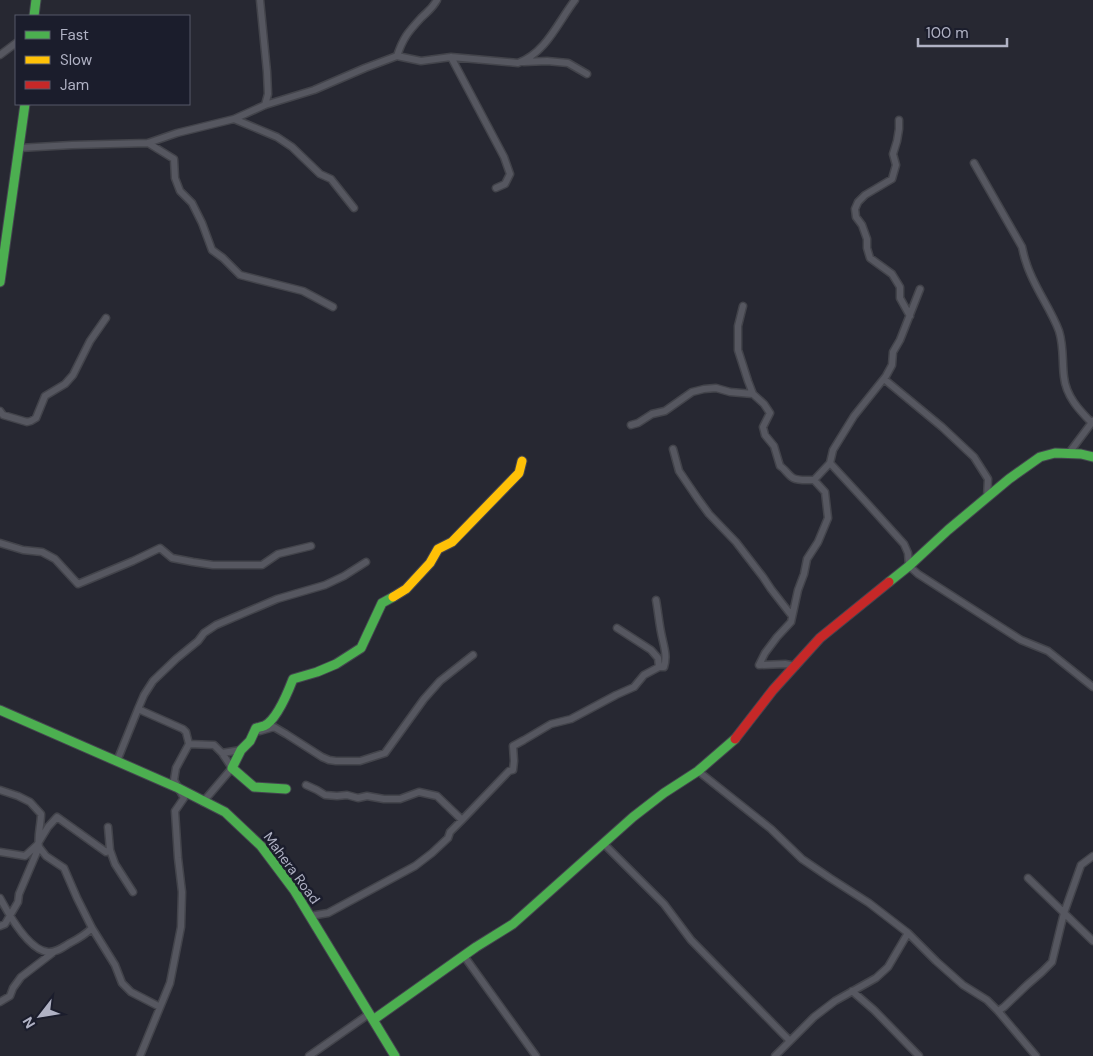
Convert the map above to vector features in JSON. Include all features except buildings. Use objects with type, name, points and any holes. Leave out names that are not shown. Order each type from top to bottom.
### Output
[{"type":"street","points":[[34,15],[36,0]]},
{"type":"street","points":[[260,0],[267,72],[268,94],[265,105]]},
{"type":"street","points":[[397,56],[402,41],[422,17],[433,8],[437,0]]},
{"type":"street","points":[[518,63],[536,53],[558,26],[575,0]]},
{"type":"street","points":[[0,55],[15,44]]},
{"type":"street","points":[[19,148],[148,144],[177,133],[234,119],[265,105],[314,90],[397,56],[421,61],[451,57],[518,63],[547,61],[568,64],[587,74]]},
{"type":"street","points":[[451,57],[504,157],[510,174],[505,184],[496,188]]},
{"type":"street","points":[[0,282],[24,105]]},
{"type":"street","points":[[234,119],[277,138],[292,147],[320,174],[331,179],[354,208]]},
{"type":"street","points":[[899,120],[897,141],[893,154],[896,165],[892,179],[865,195],[858,202],[855,209],[856,217],[867,239],[870,258],[892,274],[900,286],[900,298],[910,316]]},
{"type":"street","points":[[148,144],[174,159],[175,178],[180,191],[192,203],[212,250],[240,275],[304,291],[333,307]]},
{"type":"street","points":[[974,163],[1022,246],[1033,279],[1051,312],[1059,333],[1064,355],[1064,378],[1069,395],[1078,409],[1092,422],[1069,454]]},
{"type":"street","points":[[743,306],[738,326],[738,350],[753,394],[764,404],[770,413],[763,426],[766,435],[774,446],[780,466],[792,477],[800,480],[814,480],[830,463],[833,450],[854,416],[884,379],[892,365],[893,352],[900,340],[920,289]]},
{"type":"street","points":[[0,411],[3,415],[27,422],[34,420],[45,396],[64,384],[73,375],[90,341],[106,318]]},
{"type":"street","points":[[884,379],[942,427],[974,458],[988,479],[987,498]]},
{"type":"street","points":[[631,425],[652,414],[665,411],[692,392],[716,388],[730,392],[753,394]]},
{"type":"street","points":[[673,449],[679,471],[698,500],[708,514],[736,542],[792,616]]},
{"type":"street","points":[[309,1056],[513,924],[640,811],[698,771],[733,741],[773,690],[820,638],[909,566],[948,530],[1009,479],[1040,456],[1056,453],[1081,454],[1093,457]]},
{"type":"street","points":[[250,741],[256,728],[264,726],[273,717],[289,691],[293,679],[336,664],[361,648],[382,603],[406,589],[415,580],[430,563],[438,550],[452,542],[519,473],[522,461]]},
{"type":"street","points":[[830,463],[904,544],[908,553],[909,566],[918,574],[1021,640],[1048,651],[1093,687]]},
{"type":"street","points":[[796,666],[785,664],[759,665],[765,653],[791,622],[807,559],[818,542],[828,518],[825,492],[814,480]]},
{"type":"street","points":[[0,543],[42,552],[55,559],[78,584],[160,548],[172,558],[193,562],[213,565],[262,565],[278,554],[311,546]]},
{"type":"street","points":[[117,761],[144,694],[153,681],[198,641],[204,633],[216,625],[282,597],[325,585],[366,562]]},
{"type":"street","points":[[310,916],[328,914],[415,866],[432,853],[509,771],[513,770],[513,746],[551,724],[570,719],[634,687],[644,675],[659,667],[664,667],[666,651],[656,600]]},
{"type":"street","points":[[617,628],[651,650],[658,658],[659,667]]},
{"type":"street","points":[[203,802],[232,768],[241,750],[259,731],[274,728],[329,760],[360,761],[385,753],[424,699],[440,681],[473,655]]},
{"type":"street","points":[[138,709],[183,729],[186,732],[189,744],[176,768],[174,780],[184,798],[175,811],[182,892],[180,927],[170,983],[140,1056]]},
{"type":"street","name":"Mahera Road","points":[[0,710],[178,788],[225,812],[261,846],[294,890],[395,1056]]},
{"type":"street","points":[[189,744],[214,745],[232,768],[254,787],[286,789]]},
{"type":"street","points":[[222,753],[241,750]]},
{"type":"street","points":[[698,771],[771,830],[802,859],[869,903],[908,933],[963,985],[986,1000],[998,1011],[1036,1056]]},
{"type":"street","points":[[306,785],[325,796],[347,794],[358,798],[367,796],[400,799],[419,792],[437,796],[462,820]]},
{"type":"street","points":[[0,790],[30,802],[41,814],[39,845],[46,856],[64,868],[92,928],[115,965],[122,983],[132,992],[160,1007]]},
{"type":"street","points":[[0,926],[5,924],[18,902],[19,894],[39,845],[48,827],[57,817],[106,852],[110,850]]},
{"type":"street","points":[[108,827],[110,850],[114,864],[133,892]]},
{"type":"street","points":[[603,843],[664,904],[691,940],[790,1041]]},
{"type":"street","points":[[0,852],[25,856],[39,845]]},
{"type":"street","points":[[998,1011],[1052,962],[1064,913],[1081,865],[1093,856]]},
{"type":"street","points":[[1028,878],[1093,941]]},
{"type":"street","points":[[0,898],[10,916],[28,940],[38,949],[50,952],[56,951]]},
{"type":"street","points":[[0,1002],[10,996],[21,977],[56,951],[86,934],[92,928]]},
{"type":"street","points":[[775,1056],[814,1017],[835,1001],[876,978],[888,967],[908,933]]},
{"type":"street","points":[[464,956],[536,1056]]},
{"type":"street","points":[[852,991],[874,1010],[919,1056]]},
{"type":"traffic: fast","points":[[34,15],[36,0]]},
{"type":"traffic: fast","points":[[0,282],[25,105]]},
{"type":"traffic: fast","points":[[889,582],[1009,479],[1040,457],[1055,453],[1081,454],[1093,457]]},
{"type":"traffic: fast","points":[[286,789],[254,787],[232,768],[241,750],[250,741],[256,728],[264,726],[273,718],[282,705],[293,679],[336,664],[361,648],[382,603],[393,597]]},
{"type":"traffic: fast","points":[[0,710],[178,788],[225,812],[261,846],[294,890],[395,1056]]},
{"type":"traffic: fast","points":[[373,1020],[476,947],[513,924],[633,817],[664,793],[698,771],[735,739]]},
{"type":"traffic: slow","points":[[393,597],[406,589],[430,563],[438,549],[452,542],[519,473],[522,461]]},
{"type":"traffic: jam","points":[[735,739],[773,690],[820,638],[889,582]]}]
